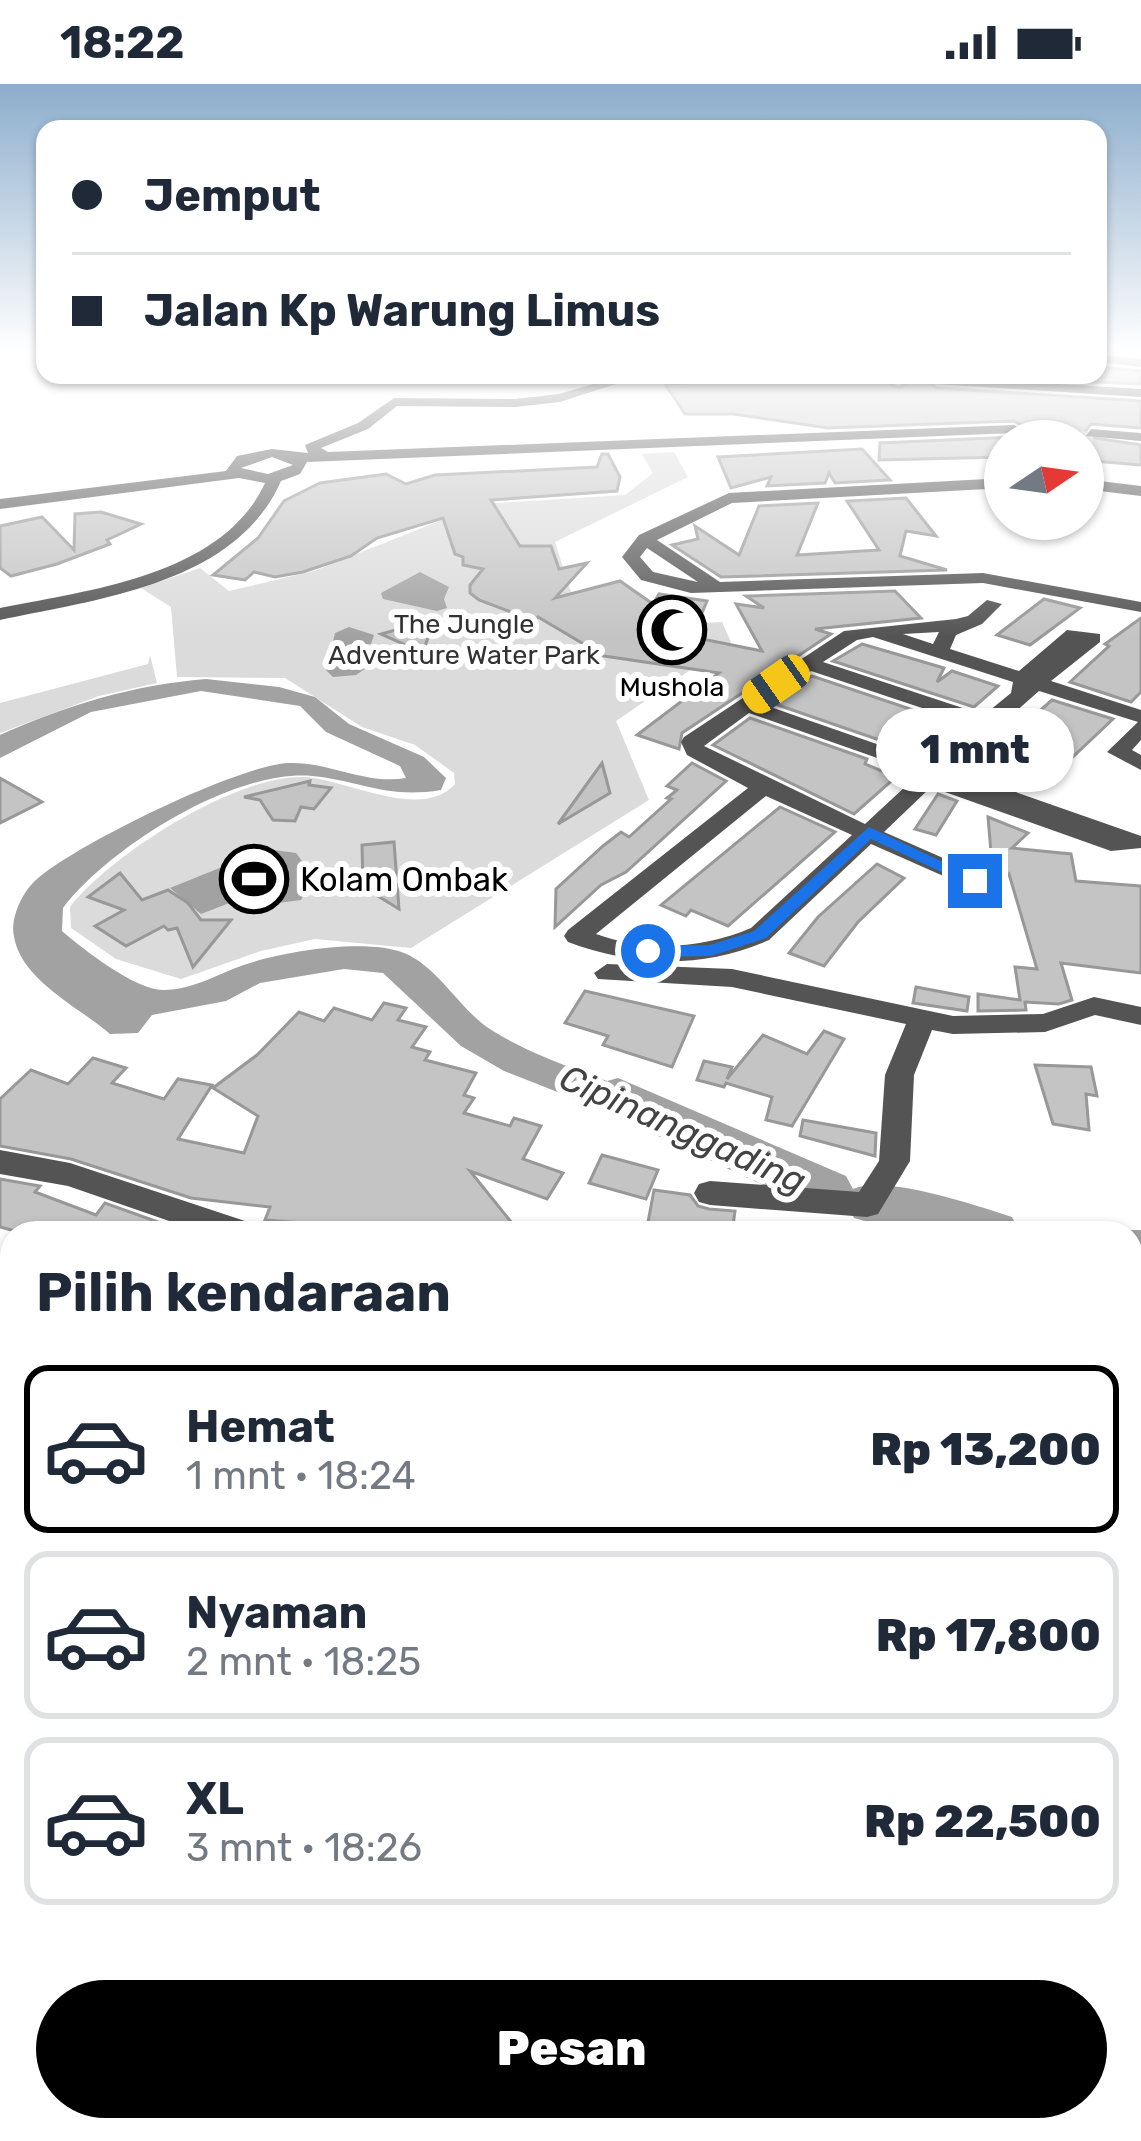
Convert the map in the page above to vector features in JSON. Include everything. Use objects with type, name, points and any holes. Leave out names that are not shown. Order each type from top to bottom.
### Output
[{"type":"street","points":[[317,445],[310,448],[335,463]]},
{"type":"street","points":[[0,504],[237,468],[262,454],[299,464],[729,445]]},
{"type":"street","points":[[0,492],[237,468],[275,477],[299,464]]},
{"type":"street","points":[[0,614],[188,562],[228,542],[265,505],[275,477]]},
{"type":"street","points":[[984,484],[729,498],[645,539],[631,557],[647,576],[678,586],[718,589],[983,578],[1141,607]]},
{"type":"street","points":[[1104,487],[1141,491]]},
{"type":"street","points":[[645,539],[718,589]]},
{"type":"street","points":[[0,604],[134,580]]},
{"type":"street","points":[[975,881],[761,789],[691,744],[851,634],[957,625],[975,620],[993,604]]},
{"type":"street","points":[[938,655],[948,632],[957,625]]},
{"type":"street","points":[[874,632],[1027,686],[1141,717]]},
{"type":"street","points":[[806,663],[987,723]]},
{"type":"street","points":[[761,789],[578,936],[611,947],[684,953],[747,941],[760,934],[1027,686]]},
{"type":"street","points":[[746,705],[932,776],[1119,846],[1136,842],[963,778],[932,776]]},
{"type":"street","points":[[1141,728],[1118,752],[1141,763]]},
{"type":"street","points":[[608,973],[732,978],[921,1022],[1045,1023],[1094,1006],[1141,1016]]},
{"type":"street","points":[[710,1193],[871,1202],[885,1187],[898,1155],[898,1081],[921,1022]]},
{"type":"street","points":[[0,1162],[70,1175],[206,1221]]},
{"type":"green space","name":"The Jungle Adventure Water Park","points":[[674,452],[688,477],[555,542],[583,630],[722,622],[731,642],[616,721],[649,800],[411,948],[315,939],[261,951],[181,979],[116,959],[71,928],[70,907],[114,864],[176,822],[244,789],[303,777],[403,799],[423,799],[455,784],[454,773],[415,745],[362,727],[285,678],[177,677],[171,607],[141,588],[200,568],[229,591],[314,571],[482,504],[625,495],[653,473],[642,454]]},
{"type":"green space","points":[[150,655],[157,683],[99,696],[0,733],[0,703],[148,664]]},
{"type":"shaded area","points":[[420,572],[449,587],[444,599],[447,608],[437,611],[383,599],[381,593]]},
{"type":"shaded area","points":[[349,627],[374,635],[371,644],[353,644],[346,650],[354,659],[378,660],[356,675],[333,677],[326,670],[335,633]]},
{"type":"shaded area","points":[[206,679],[279,687],[315,697],[349,724],[424,757],[446,778],[441,790],[389,791],[312,776],[246,785],[175,817],[110,861],[63,908],[62,931],[124,976],[163,990],[186,987],[284,954],[349,946],[404,953],[428,968],[493,1031],[563,1064],[688,1111],[669,1136],[504,1071],[461,1046],[383,973],[344,969],[260,983],[226,1001],[152,1015],[138,1033],[110,1034],[40,980],[19,953],[13,930],[16,914],[37,879],[86,847],[158,809],[264,767],[303,763],[376,778],[406,778],[400,766],[326,732],[300,706],[201,691],[91,712],[0,758],[0,735],[50,714],[126,691]]},
{"type":"shaded area","name":"Kolam Ombak","points":[[245,846],[296,853],[323,889],[305,893],[301,900],[270,904],[285,890],[258,892],[201,914],[170,888],[222,867]]},
{"type":"building","points":[[880,445],[984,445],[984,458],[879,460]]},
{"type":"building","points":[[1104,445],[1141,445],[1141,465],[1104,462]]},
{"type":"building","points":[[862,449],[890,480],[835,483],[829,473],[825,483],[767,486],[771,477],[731,488],[718,457]]},
{"type":"building","points":[[602,454],[608,454],[620,477],[617,491],[491,500],[520,546],[551,546],[559,569],[587,563],[555,598],[620,581],[653,604],[659,594],[707,601],[692,637],[762,651],[736,604],[764,608],[746,596],[895,591],[921,618],[815,629],[831,634],[682,733],[679,749],[637,735],[719,673],[604,656],[538,617],[535,621],[479,600],[470,593],[470,585],[483,569],[463,565],[443,518],[377,538],[351,556],[303,572],[275,577],[254,572],[245,580],[213,575],[258,538],[284,501],[320,483],[386,474],[406,484],[435,475],[597,467]]},
{"type":"building","points":[[906,498],[936,536],[906,531],[900,556],[947,570],[721,577],[672,545],[698,539],[695,526],[739,555],[759,506],[818,503],[797,555],[879,550],[847,501]]},
{"type":"building","points":[[101,512],[141,524],[107,540],[110,544],[57,564],[11,576],[0,568],[0,526],[42,517],[74,550],[75,514]]},
{"type":"building","points":[[1044,599],[1080,608],[1030,645],[997,635]]},
{"type":"building","points":[[1141,618],[1141,692],[1131,702],[1070,682],[1109,646],[1105,644]]},
{"type":"building","points":[[435,619],[425,646],[408,646],[381,634]]},
{"type":"building","points":[[862,644],[944,668],[937,682],[952,671],[998,686],[974,707],[833,661]]},
{"type":"building","points":[[812,676],[955,724],[920,754],[772,703]]},
{"type":"building","points":[[1052,700],[1113,719],[1040,788],[1003,778],[1020,750],[1003,743]]},
{"type":"building","points":[[750,718],[867,759],[865,764],[896,777],[854,814],[713,745]]},
{"type":"building","points":[[602,763],[610,793],[558,824]]},
{"type":"building","points":[[692,763],[726,781],[626,872],[601,885],[555,927],[556,889],[603,846],[621,832],[629,837],[671,799],[667,798],[677,790],[667,786]]},
{"type":"building","points":[[0,778],[42,802],[0,823]]},
{"type":"building","points":[[310,781],[309,785],[331,788],[314,809],[301,807],[295,821],[273,820],[260,800],[244,797]]},
{"type":"building","points":[[938,794],[957,801],[936,835],[915,829]]},
{"type":"building","points":[[780,807],[835,832],[728,926],[691,910],[686,916],[661,905]]},
{"type":"building","points":[[988,817],[1028,833],[1012,848],[1071,854],[1076,881],[1141,886],[1141,973],[1061,963],[1072,1000],[1025,1002],[1026,1010],[978,1011],[978,994],[1020,1000],[1015,967],[1037,969],[1009,874],[994,888]]},
{"type":"building","points":[[394,842],[399,909],[363,887],[362,845]]},
{"type":"building","points":[[877,864],[904,878],[858,922],[824,966],[789,953],[818,917]]},
{"type":"building","points":[[120,873],[142,900],[168,890],[188,903],[201,920],[231,920],[193,967],[177,928],[164,926],[126,946],[95,926],[124,910],[88,897]]},
{"type":"building","points":[[916,987],[969,997],[967,1011],[913,1003]]},
{"type":"building","points":[[585,991],[694,1016],[672,1067],[603,1045],[608,1036],[565,1023]]},
{"type":"building","points":[[384,1003],[406,1008],[398,1020],[426,1027],[412,1047],[430,1052],[425,1060],[476,1073],[464,1095],[474,1098],[464,1113],[510,1126],[514,1118],[541,1126],[523,1159],[563,1173],[547,1199],[470,1171],[510,1221],[265,1220],[270,1207],[191,1198],[71,1159],[0,1146],[0,1099],[31,1070],[68,1084],[93,1058],[126,1068],[112,1083],[164,1099],[178,1079],[212,1085],[178,1139],[244,1153],[258,1116],[213,1088],[257,1055],[299,1012],[324,1021],[334,1008],[372,1020]]},
{"type":"building","points":[[824,1031],[844,1039],[792,1126],[766,1120],[772,1097],[697,1080],[704,1061],[732,1067],[727,1079],[763,1035],[807,1054]]},
{"type":"building","points":[[1035,1065],[1091,1067],[1097,1096],[1086,1094],[1089,1130],[1053,1124]]},
{"type":"building","points":[[803,1120],[876,1133],[875,1156],[800,1136]]},
{"type":"building","points":[[602,1155],[658,1170],[646,1199],[589,1183]]},
{"type":"building","points":[[0,1179],[40,1186],[35,1192],[96,1215],[105,1203],[155,1221],[0,1221]]},
{"type":"building","points":[[654,1190],[690,1195],[698,1206],[709,1209],[735,1211],[734,1221],[648,1221]]},
{"type":"waterway","name":"Cipinanggading","points":[[618,1096],[827,1191]]},
{"type":"waterway","name":"Cipinanggading","points":[[873,1203],[944,1221]]},
{"type":"place","name":"Mushola","points":[[672,630]]},
{"type":"place","name":"Kolam Ombak","points":[[254,879]]},
{"type":"route","points":[[648,951],[684,953],[747,941],[869,832],[975,881]]}]
